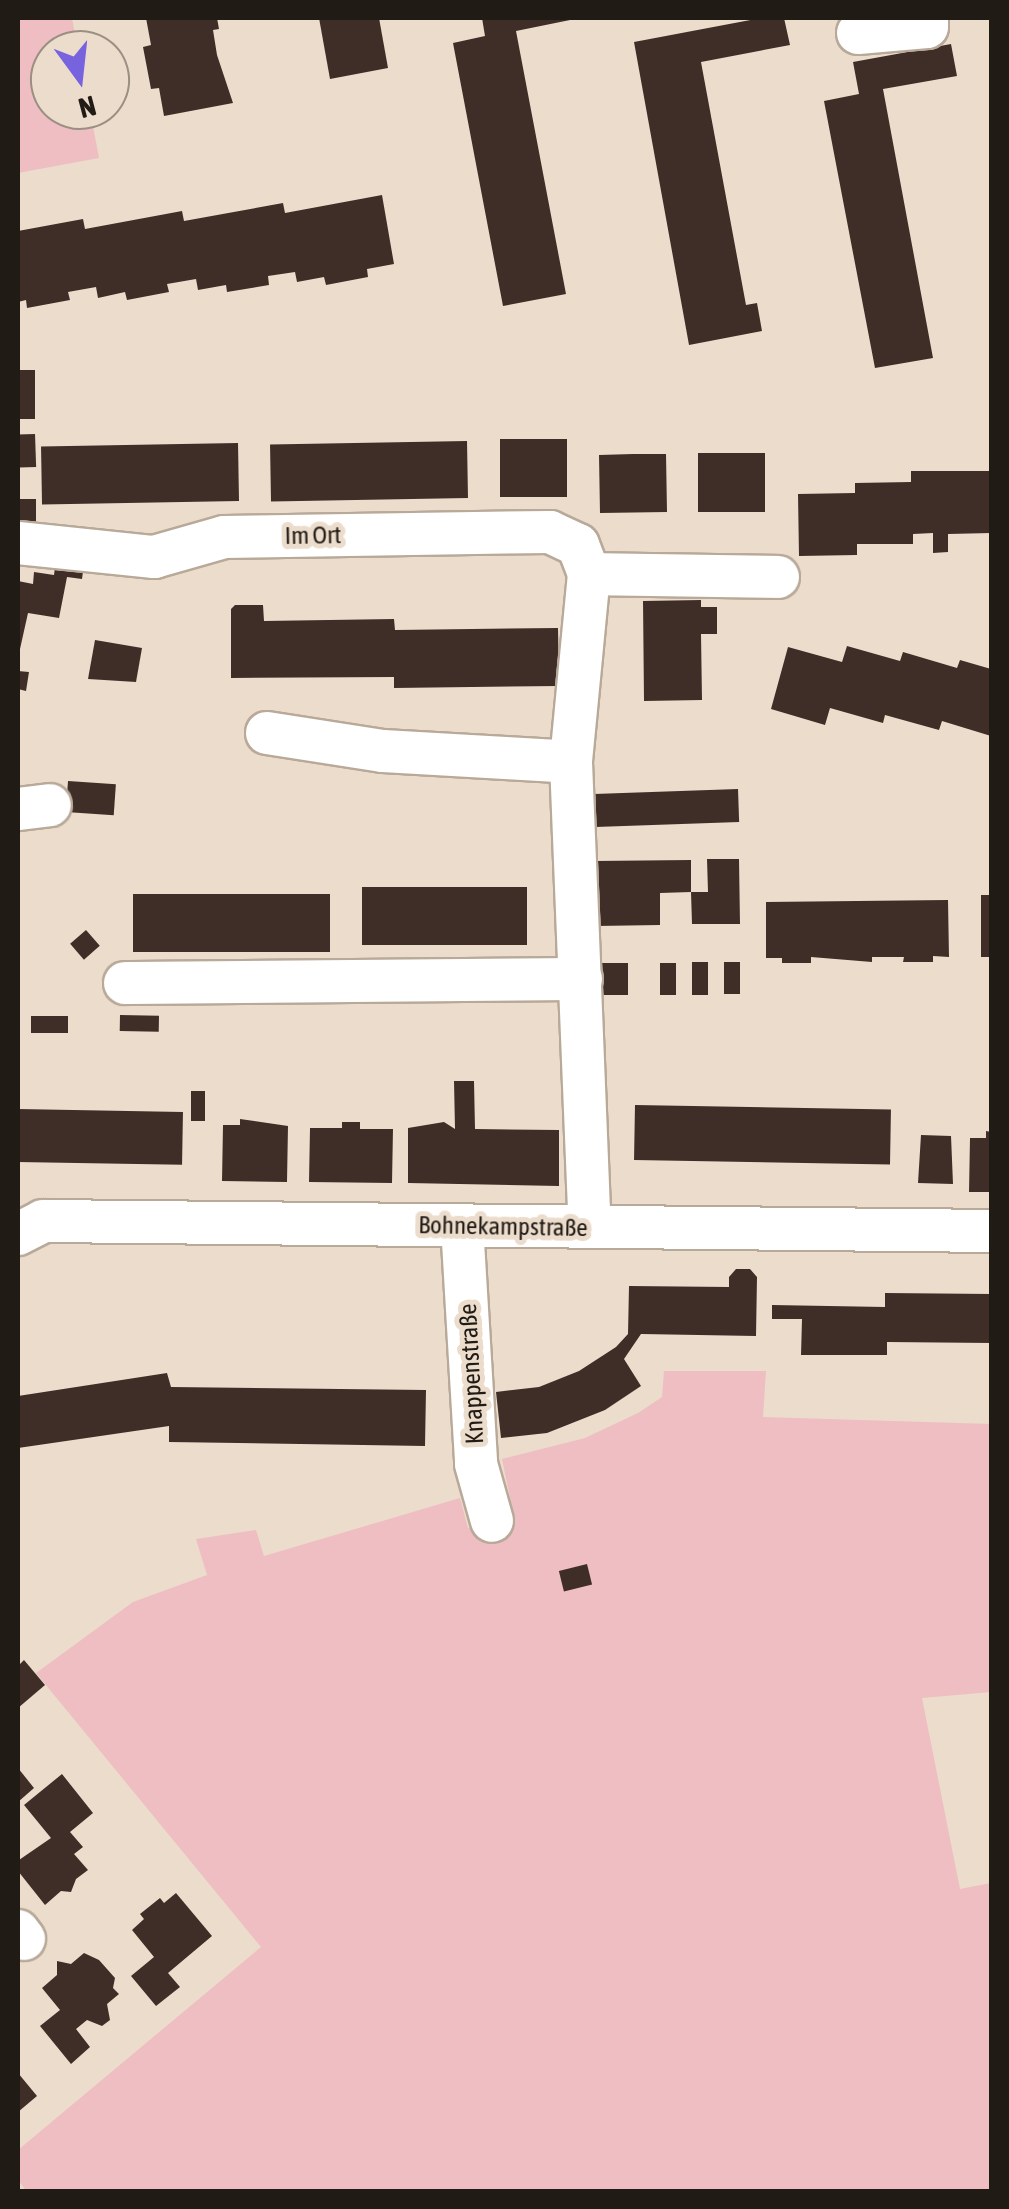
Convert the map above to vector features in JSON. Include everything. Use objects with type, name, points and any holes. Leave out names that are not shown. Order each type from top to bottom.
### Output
[{"type":"street","points":[[858,33],[926,27],[927,18]]},
{"type":"street","name":"Im Ort","points":[[18,542],[154,557],[224,536],[550,532],[578,545],[589,574]]},
{"type":"street","points":[[590,1226],[571,762],[589,574],[778,576]]},
{"type":"street","points":[[267,733],[383,751],[571,762]]},
{"type":"street","points":[[125,983],[581,979]]},
{"type":"street","name":"Bohnekampstraße","points":[[18,1234],[43,1221],[992,1231]]},
{"type":"street","name":"Knappenstraße","points":[[462,1225],[476,1464],[492,1521]]},
{"type":"shaded area","points":[[18,18],[72,18],[74,30],[30,30],[30,130],[94,130],[99,158],[18,173]]},
{"type":"shaded area","points":[[664,1371],[766,1371],[763,1417],[991,1424],[991,1692],[922,1698],[960,1889],[991,1883],[991,2191],[27,2192],[18,2180],[18,2150],[261,1947],[36,1673],[133,1602],[207,1575],[196,1539],[256,1530],[264,1556],[460,1498],[468,1528],[514,1517],[502,1459],[585,1438],[638,1413],[662,1397]]},
{"type":"building","points":[[146,18],[217,18],[219,29],[213,30],[217,55],[233,103],[164,116],[159,88],[151,89],[143,47],[151,45]]},
{"type":"building","points":[[319,18],[379,18],[388,68],[330,79]]},
{"type":"building","points":[[482,18],[575,19],[516,31],[566,294],[503,306],[453,43],[485,36]]},
{"type":"building","points":[[761,18],[784,18],[790,45],[701,62],[746,305],[757,303],[762,331],[689,345],[634,42]]},
{"type":"building","points":[[951,44],[957,76],[883,89],[933,358],[875,368],[824,101],[859,94],[853,62]]},
{"type":"building","points":[[382,195],[394,264],[367,269],[368,277],[326,285],[324,277],[297,282],[295,272],[268,276],[269,285],[227,292],[226,285],[198,290],[196,279],[167,284],[169,292],[127,300],[125,292],[98,298],[96,287],[68,292],[70,300],[27,308],[26,300],[18,302],[18,231],[83,219],[85,229],[182,211],[184,221],[283,203],[285,213]]},
{"type":"building","points":[[18,370],[35,370],[35,419],[18,419]]},
{"type":"building","points":[[35,434],[36,467],[19,468],[18,435]]},
{"type":"building","points":[[500,439],[567,439],[567,497],[500,497]]},
{"type":"building","points":[[467,441],[468,498],[271,501],[270,444]]},
{"type":"building","points":[[238,443],[239,501],[42,504],[41,446]]},
{"type":"building","points":[[698,453],[765,453],[765,512],[698,512]]},
{"type":"building","points":[[666,454],[667,512],[600,513],[599,455]]},
{"type":"building","points":[[911,471],[991,471],[991,533],[948,534],[948,552],[933,553],[933,533],[913,534],[913,544],[857,544],[857,555],[799,556],[798,494],[855,493],[855,483],[911,482]]},
{"type":"building","points":[[18,499],[36,499],[36,531],[18,531]]},
{"type":"building","points":[[56,559],[84,564],[82,579],[67,577],[59,618],[28,613],[18,658],[18,581],[33,584],[34,572],[54,575]]},
{"type":"building","points":[[701,600],[701,607],[717,607],[717,634],[701,634],[702,700],[644,701],[643,601]]},
{"type":"building","points":[[235,605],[263,605],[264,621],[394,619],[395,630],[558,628],[559,686],[394,688],[394,677],[231,678],[231,609]]},
{"type":"building","points":[[95,640],[142,648],[136,682],[88,679]]},
{"type":"building","points":[[847,646],[900,661],[903,652],[957,668],[960,660],[991,669],[991,736],[942,721],[939,730],[885,715],[883,723],[830,708],[825,725],[771,709],[788,647],[842,662]]},
{"type":"building","points":[[18,671],[29,672],[26,691],[18,689]]},
{"type":"building","points":[[68,781],[116,784],[114,815],[66,812]]},
{"type":"building","points":[[738,789],[739,822],[595,827],[594,794]]},
{"type":"building","points":[[707,859],[739,859],[740,924],[692,924],[691,892],[708,892]]},
{"type":"building","points":[[691,860],[691,892],[660,893],[660,925],[596,926],[595,861]]},
{"type":"building","points":[[362,887],[527,887],[527,945],[362,945]]},
{"type":"building","points":[[133,894],[330,894],[330,952],[133,952]]},
{"type":"building","points":[[981,895],[991,895],[991,957],[981,957]]},
{"type":"building","points":[[948,900],[949,957],[933,956],[933,962],[903,962],[904,957],[872,957],[872,962],[811,957],[811,963],[782,963],[782,958],[766,958],[766,902]]},
{"type":"building","points":[[86,930],[100,946],[84,960],[70,944]]},
{"type":"building","points":[[692,962],[708,962],[708,995],[692,995]]},
{"type":"building","points":[[724,962],[740,962],[740,994],[724,994]]},
{"type":"building","points":[[596,963],[628,963],[628,995],[596,995]]},
{"type":"building","points":[[660,963],[676,963],[676,995],[660,995]]},
{"type":"building","points":[[120,1015],[159,1016],[159,1032],[120,1031]]},
{"type":"building","points":[[31,1016],[68,1016],[68,1033],[31,1033]]},
{"type":"building","points":[[454,1081],[474,1081],[475,1129],[559,1130],[559,1186],[408,1183],[408,1128],[444,1122],[455,1129]]},
{"type":"building","points":[[191,1091],[205,1091],[205,1121],[191,1121]]},
{"type":"building","points":[[635,1105],[891,1109],[890,1164],[634,1160]]},
{"type":"building","points":[[18,1109],[183,1112],[182,1165],[18,1162]]},
{"type":"building","points":[[240,1119],[288,1126],[287,1182],[222,1181],[223,1125],[240,1125]]},
{"type":"building","points":[[342,1122],[360,1122],[360,1129],[393,1129],[392,1183],[309,1182],[310,1128],[342,1128]]},
{"type":"building","points":[[986,1131],[991,1132],[991,1192],[969,1192],[970,1138],[986,1138]]},
{"type":"building","points":[[921,1135],[951,1136],[953,1184],[918,1183]]},
{"type":"building","points":[[736,1269],[750,1269],[757,1277],[756,1336],[641,1334],[624,1359],[641,1386],[605,1410],[547,1433],[501,1438],[496,1392],[539,1387],[579,1371],[616,1347],[628,1334],[629,1286],[729,1287],[729,1277]]},
{"type":"building","points":[[885,1293],[991,1294],[991,1343],[887,1342],[887,1355],[801,1355],[802,1319],[772,1319],[772,1305],[885,1307]]},
{"type":"building","points":[[167,1373],[171,1387],[426,1390],[425,1446],[169,1442],[169,1426],[18,1448],[18,1396]]},
{"type":"building","points":[[587,1564],[592,1584],[564,1591],[559,1571]]},
{"type":"building","points":[[24,1660],[45,1685],[18,1708],[18,1666]]},
{"type":"building","points":[[18,1768],[34,1788],[18,1802]]},
{"type":"building","points":[[62,1774],[93,1813],[70,1832],[83,1847],[74,1854],[88,1870],[76,1879],[71,1892],[61,1891],[45,1905],[18,1871],[19,1860],[51,1838],[24,1805]]},
{"type":"building","points":[[176,1893],[212,1936],[168,1973],[180,1987],[156,2006],[131,1976],[154,1957],[132,1930],[144,1919],[140,1914],[160,1898],[164,1903]]},
{"type":"building","points":[[84,1953],[99,1960],[115,1978],[113,1988],[119,1994],[107,2004],[110,2020],[102,2026],[87,2020],[76,2029],[90,2047],[71,2064],[40,2026],[60,2010],[42,1988],[57,1975],[57,1961],[71,1964]]},
{"type":"building","points":[[18,2073],[37,2096],[18,2112]]}]
